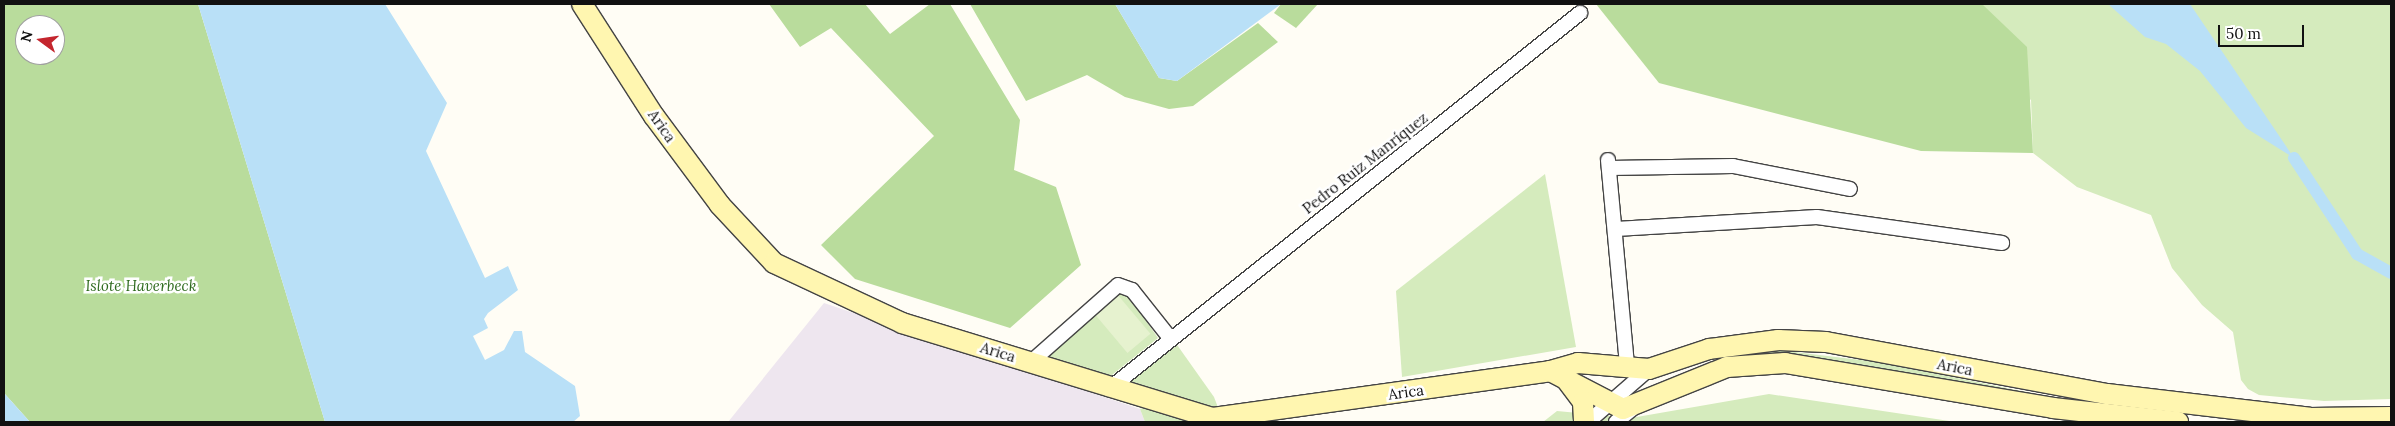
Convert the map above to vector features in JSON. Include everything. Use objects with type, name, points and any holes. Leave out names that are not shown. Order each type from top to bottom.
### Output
[{"type":"main road","name":"Arica","points":[[582,4],[704,183],[735,224],[774,263],[902,323],[1031,362],[1109,389],[1213,418],[1556,373],[1578,363],[1649,368],[1730,344],[1802,340],[2107,394],[2310,418],[2391,416]]},
{"type":"main road","name":"Arica","points":[[1632,409],[1727,367],[1786,363],[2053,408],[2178,422]]},
{"type":"main road","points":[[1556,373],[1607,402],[1632,409]]},
{"type":"main road","points":[[1556,373],[1583,402],[1584,422]]},
{"type":"street","name":"Pedro Ruiz Manríquez","points":[[1109,389],[1170,338],[1580,13]]},
{"type":"street","points":[[1626,366],[1616,229],[1608,164],[1733,166],[1850,189]]},
{"type":"street","points":[[1616,229],[1817,217],[2002,242]]},
{"type":"street","points":[[1031,362],[1118,285],[1132,290],[1170,338]]},
{"type":"street","points":[[1588,422],[1607,402],[1649,368]]},
{"type":"street","points":[[1616,422],[1632,409]]},
{"type":"shaded area","points":[[824,303],[1140,409],[1145,422],[728,422]]},
{"type":"green space","name":"Islote Haverbeck","points":[[4,4],[198,4],[325,422],[30,422],[4,393]]},
{"type":"green space","points":[[769,4],[865,4],[890,34],[930,4],[950,4],[1020,120],[1014,170],[1056,187],[1081,265],[1010,328],[855,279],[821,245],[934,136],[831,28],[800,47]]},
{"type":"green space","points":[[970,4],[1115,4],[1159,78],[1177,81],[1258,23],[1278,42],[1193,106],[1169,109],[1125,97],[1087,75],[1026,101]]},
{"type":"green space","points":[[1281,4],[1318,4],[1296,28],[1274,13]]},
{"type":"green space","points":[[1596,4],[1982,4],[2027,47],[2033,153],[1921,151],[1659,83]]},
{"type":"green space","points":[[1899,4],[2391,4],[2391,399],[2324,401],[2259,395],[2248,389],[2241,380],[2233,332],[2202,305],[2172,268],[2151,215],[2077,187],[2033,153],[2031,100]]},
{"type":"green space","points":[[1545,174],[1576,347],[1402,377],[1396,291]]},
{"type":"green space","points":[[1115,290],[1126,292],[1158,338],[1107,379],[1048,358],[1049,351]]},
{"type":"green space","points":[[1117,294],[1150,334],[1127,353],[1094,313]]},
{"type":"green space","points":[[1175,342],[1214,397],[1219,410],[1127,385],[1128,377]]},
{"type":"green space","points":[[1770,349],[1877,362],[2046,396],[1742,355]]},
{"type":"green space","points":[[1769,394],[1956,422],[1543,422],[1557,411],[1631,418]]},
{"type":"green space","points":[[1145,407],[1202,422],[1145,422],[1140,409]]},
{"type":"water","points":[[198,4],[385,4],[447,103],[426,151],[485,278],[508,266],[518,290],[488,313],[484,319],[488,328],[473,336],[485,360],[504,350],[514,331],[522,331],[525,352],[575,386],[580,416],[573,422],[325,422]]},
{"type":"water","points":[[1115,4],[1281,4],[1177,81],[1159,78]]},
{"type":"water","points":[[2108,4],[2190,4],[2294,158],[2246,128],[2200,71],[2166,44],[2145,37]]},
{"type":"water","points":[[4,393],[30,422],[4,422]]},
{"type":"waterway","points":[[2294,158],[2357,254],[2391,273]]}]
